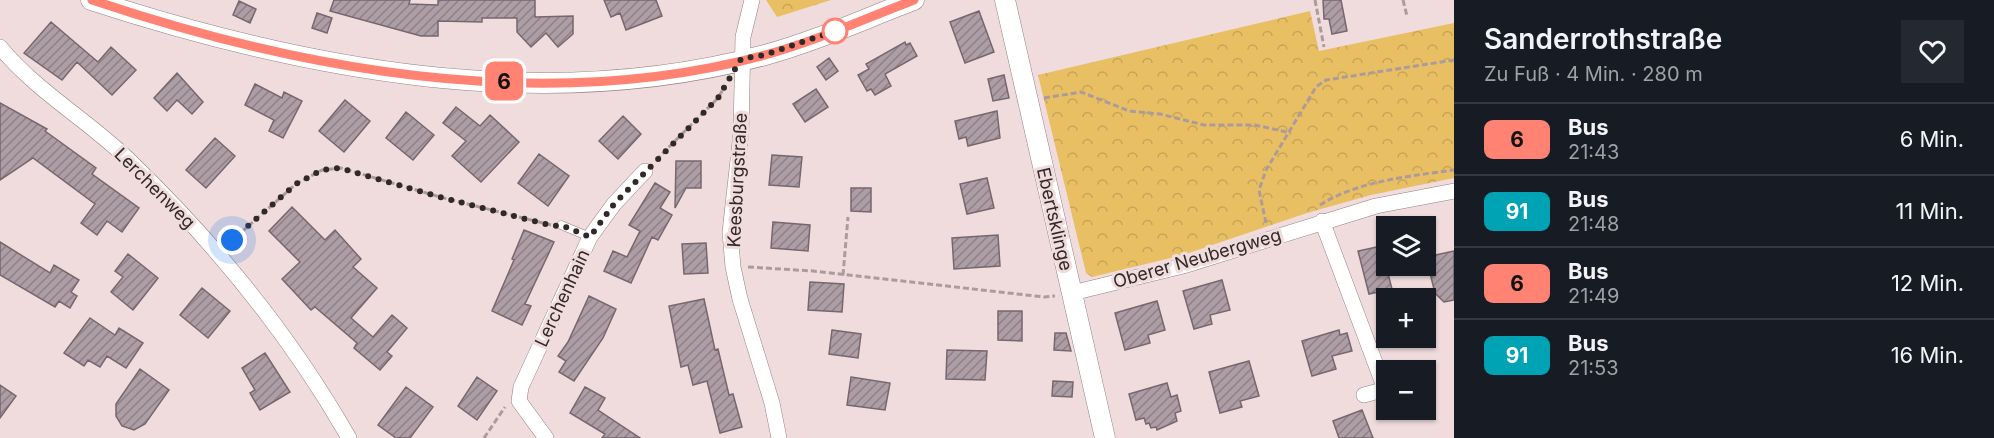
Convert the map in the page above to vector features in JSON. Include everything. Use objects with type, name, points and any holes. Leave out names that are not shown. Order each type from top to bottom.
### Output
[{"type":"street","points":[[91,0],[157,21],[295,57],[373,71],[460,79],[547,82],[621,79],[685,71],[764,55],[812,40],[914,0]]},
{"type":"street","name":"Keesburgstraße","points":[[752,0],[743,37],[741,133],[730,232],[733,267],[772,403],[779,438]]},
{"type":"street","name":"Ebertsklinge","points":[[1005,0],[1106,438]]},
{"type":"street","name":"Lerchenweg","points":[[0,47],[32,78],[129,160],[219,252],[316,380],[349,438]]},
{"type":"street","name":"Lerchenhain","points":[[521,387],[590,237],[614,204],[645,171]]},
{"type":"street","name":"Oberer Neubergweg","points":[[1072,293],[1183,266],[1320,214],[1454,191]]},
{"type":"street","points":[[1320,214],[1376,362]]},
{"type":"street","points":[[521,387],[519,401],[546,438]]},
{"type":"street","points":[[1364,395],[1376,392]]},
{"type":"lane","points":[[561,225],[590,237]]},
{"type":"path","points":[[1315,0],[1324,47]]},
{"type":"path","points":[[1403,0],[1407,16]]},
{"type":"path","points":[[645,171],[718,98],[741,59]]},
{"type":"path","points":[[1275,220],[1264,224],[1259,190],[1266,170],[1291,133],[1316,87],[1326,80],[1454,60]]},
{"type":"path","points":[[1027,100],[1081,92],[1129,111],[1160,114],[1204,125],[1255,125],[1291,133]]},
{"type":"path","points":[[219,252],[296,184],[322,170],[340,168],[440,197],[553,226],[561,225]]},
{"type":"path","points":[[1320,214],[1338,194],[1413,176],[1454,170]]},
{"type":"path","points":[[843,275],[848,217]]},
{"type":"path","points":[[733,267],[754,266],[1044,297],[1072,293]]},
{"type":"path","points":[[484,438],[521,387]]},
{"type":"green space","points":[[766,0],[831,0],[777,17]]},
{"type":"green space","points":[[1310,11],[1319,51],[1454,23],[1454,178],[1371,195],[1307,213],[1183,255],[1092,277],[1086,273],[1038,75]]},
{"type":"building","points":[[334,0],[410,0],[409,4],[438,5],[438,0],[535,0],[535,17],[573,16],[573,34],[558,47],[546,33],[531,47],[517,32],[517,18],[482,18],[482,22],[438,21],[438,36],[421,36],[330,11]]},
{"type":"building","points":[[604,0],[656,0],[662,16],[626,30],[620,13],[611,17]]},
{"type":"building","points":[[1323,0],[1341,0],[1347,31],[1332,34],[1329,19],[1324,19]]},
{"type":"building","points":[[239,1],[256,9],[250,23],[233,15]]},
{"type":"building","points":[[979,11],[994,52],[965,63],[950,22]]},
{"type":"building","points":[[317,13],[332,18],[327,33],[312,28]]},
{"type":"building","points":[[51,22],[98,62],[111,47],[136,70],[112,95],[77,62],[62,80],[24,53]]},
{"type":"building","points":[[905,42],[906,45],[910,43],[917,56],[885,74],[891,86],[875,95],[871,89],[867,91],[858,75],[869,69],[866,64]]},
{"type":"building","points":[[829,58],[838,71],[826,80],[817,67]]},
{"type":"building","points":[[177,73],[203,102],[192,114],[177,100],[167,111],[154,98]]},
{"type":"building","points":[[1004,75],[1009,98],[993,101],[988,79]]},
{"type":"building","points":[[255,84],[282,98],[284,92],[302,101],[283,138],[269,131],[274,120],[245,105]]},
{"type":"building","points":[[816,89],[828,107],[805,122],[793,104]]},
{"type":"building","points":[[345,100],[370,121],[344,152],[319,131]]},
{"type":"building","points":[[0,103],[47,129],[45,131],[96,168],[92,174],[139,208],[122,232],[107,221],[97,235],[81,223],[95,204],[33,158],[0,180]]},
{"type":"building","points":[[456,107],[480,126],[490,115],[519,142],[481,182],[452,156],[466,141],[443,123]]},
{"type":"building","points":[[997,111],[1000,138],[968,146],[966,137],[959,139],[955,121]]},
{"type":"building","points":[[406,112],[434,135],[413,160],[386,138]]},
{"type":"building","points":[[623,116],[641,134],[618,159],[599,141]]},
{"type":"building","points":[[215,138],[235,156],[206,188],[186,170]]},
{"type":"building","points":[[539,154],[569,176],[548,206],[518,183]]},
{"type":"building","points":[[772,155],[802,157],[799,187],[769,185]]},
{"type":"building","points":[[676,161],[701,161],[701,188],[686,188],[675,208]]},
{"type":"building","points":[[987,178],[994,208],[967,214],[960,184]]},
{"type":"building","points":[[655,183],[670,192],[660,208],[672,215],[658,240],[652,237],[631,283],[604,271],[613,251],[627,257],[640,231],[629,225]]},
{"type":"building","points":[[851,188],[871,188],[871,212],[851,211]]},
{"type":"building","points":[[292,207],[325,240],[335,230],[361,259],[353,267],[377,288],[351,318],[373,337],[392,315],[407,328],[387,352],[392,356],[380,370],[354,348],[357,343],[315,307],[311,310],[282,279],[300,262],[269,231]]},
{"type":"building","points":[[773,222],[810,225],[808,251],[771,248]]},
{"type":"building","points":[[524,230],[554,242],[525,304],[531,306],[522,325],[492,311]]},
{"type":"building","points":[[998,235],[1000,266],[954,269],[952,238]]},
{"type":"building","points":[[0,242],[50,273],[54,265],[79,280],[71,292],[77,296],[70,308],[59,301],[55,307],[0,275]]},
{"type":"building","points":[[706,243],[708,273],[684,274],[682,244]]},
{"type":"building","points":[[1376,247],[1376,276],[1389,276],[1392,288],[1376,288],[1376,292],[1369,294],[1358,251]]},
{"type":"building","points":[[1454,251],[1454,300],[1444,302],[1436,294],[1431,276],[1436,276],[1436,255]]},
{"type":"building","points":[[128,254],[158,278],[133,310],[111,292],[123,277],[115,271]]},
{"type":"building","points":[[1222,280],[1230,310],[1210,315],[1212,324],[1194,329],[1183,291]]},
{"type":"building","points":[[810,282],[844,284],[842,312],[808,310]]},
{"type":"building","points":[[202,288],[230,311],[208,338],[180,315]]},
{"type":"building","points":[[589,296],[616,309],[603,338],[574,381],[559,372],[566,361],[558,356],[568,342]]},
{"type":"building","points":[[704,299],[715,350],[718,349],[729,395],[733,394],[742,427],[720,433],[707,381],[693,385],[688,365],[681,367],[669,306]]},
{"type":"building","points":[[1157,301],[1165,330],[1148,335],[1150,343],[1125,350],[1115,313]]},
{"type":"building","points":[[998,311],[1022,311],[1022,341],[998,340]]},
{"type":"building","points":[[90,318],[115,335],[119,328],[143,343],[126,368],[107,356],[100,367],[88,360],[84,366],[64,353]]},
{"type":"building","points":[[832,330],[861,334],[858,358],[829,354]]},
{"type":"building","points":[[1339,330],[1340,335],[1347,333],[1352,351],[1332,356],[1336,369],[1312,376],[1302,341]]},
{"type":"building","points":[[1055,333],[1066,333],[1071,351],[1054,350]]},
{"type":"building","points":[[947,350],[987,351],[985,380],[946,379]]},
{"type":"building","points":[[265,353],[290,392],[260,410],[250,393],[255,390],[242,368]]},
{"type":"building","points":[[1249,361],[1259,396],[1240,401],[1242,407],[1220,413],[1209,372]]},
{"type":"building","points":[[140,369],[169,390],[145,424],[134,430],[122,426],[116,416],[116,404]]},
{"type":"building","points":[[477,377],[497,391],[477,420],[458,406]]},
{"type":"building","points":[[851,377],[890,383],[885,410],[847,405]]},
{"type":"building","points":[[1053,381],[1073,382],[1072,397],[1052,396]]},
{"type":"building","points":[[1167,383],[1171,397],[1177,395],[1181,411],[1175,413],[1177,421],[1157,430],[1156,427],[1151,428],[1149,423],[1146,424],[1144,418],[1136,420],[1129,394]]},
{"type":"building","points":[[0,385],[16,396],[0,418]]},
{"type":"building","points":[[406,387],[433,407],[410,438],[396,438],[378,425]]},
{"type":"building","points":[[585,387],[605,398],[598,410],[640,438],[602,438],[605,434],[570,413]]},
{"type":"building","points":[[1362,410],[1373,438],[1339,438],[1333,421]]},
{"type":"bus line","name":"6","points":[[92,0],[157,21],[295,57],[373,71],[460,79],[547,82],[621,79],[685,71],[764,55],[812,40],[914,0]]},
{"type":"route","points":[[232,240],[296,184],[322,170],[340,168],[440,197],[553,226],[561,225],[590,237],[614,204],[718,98],[741,59],[764,55],[835,31]]}]
